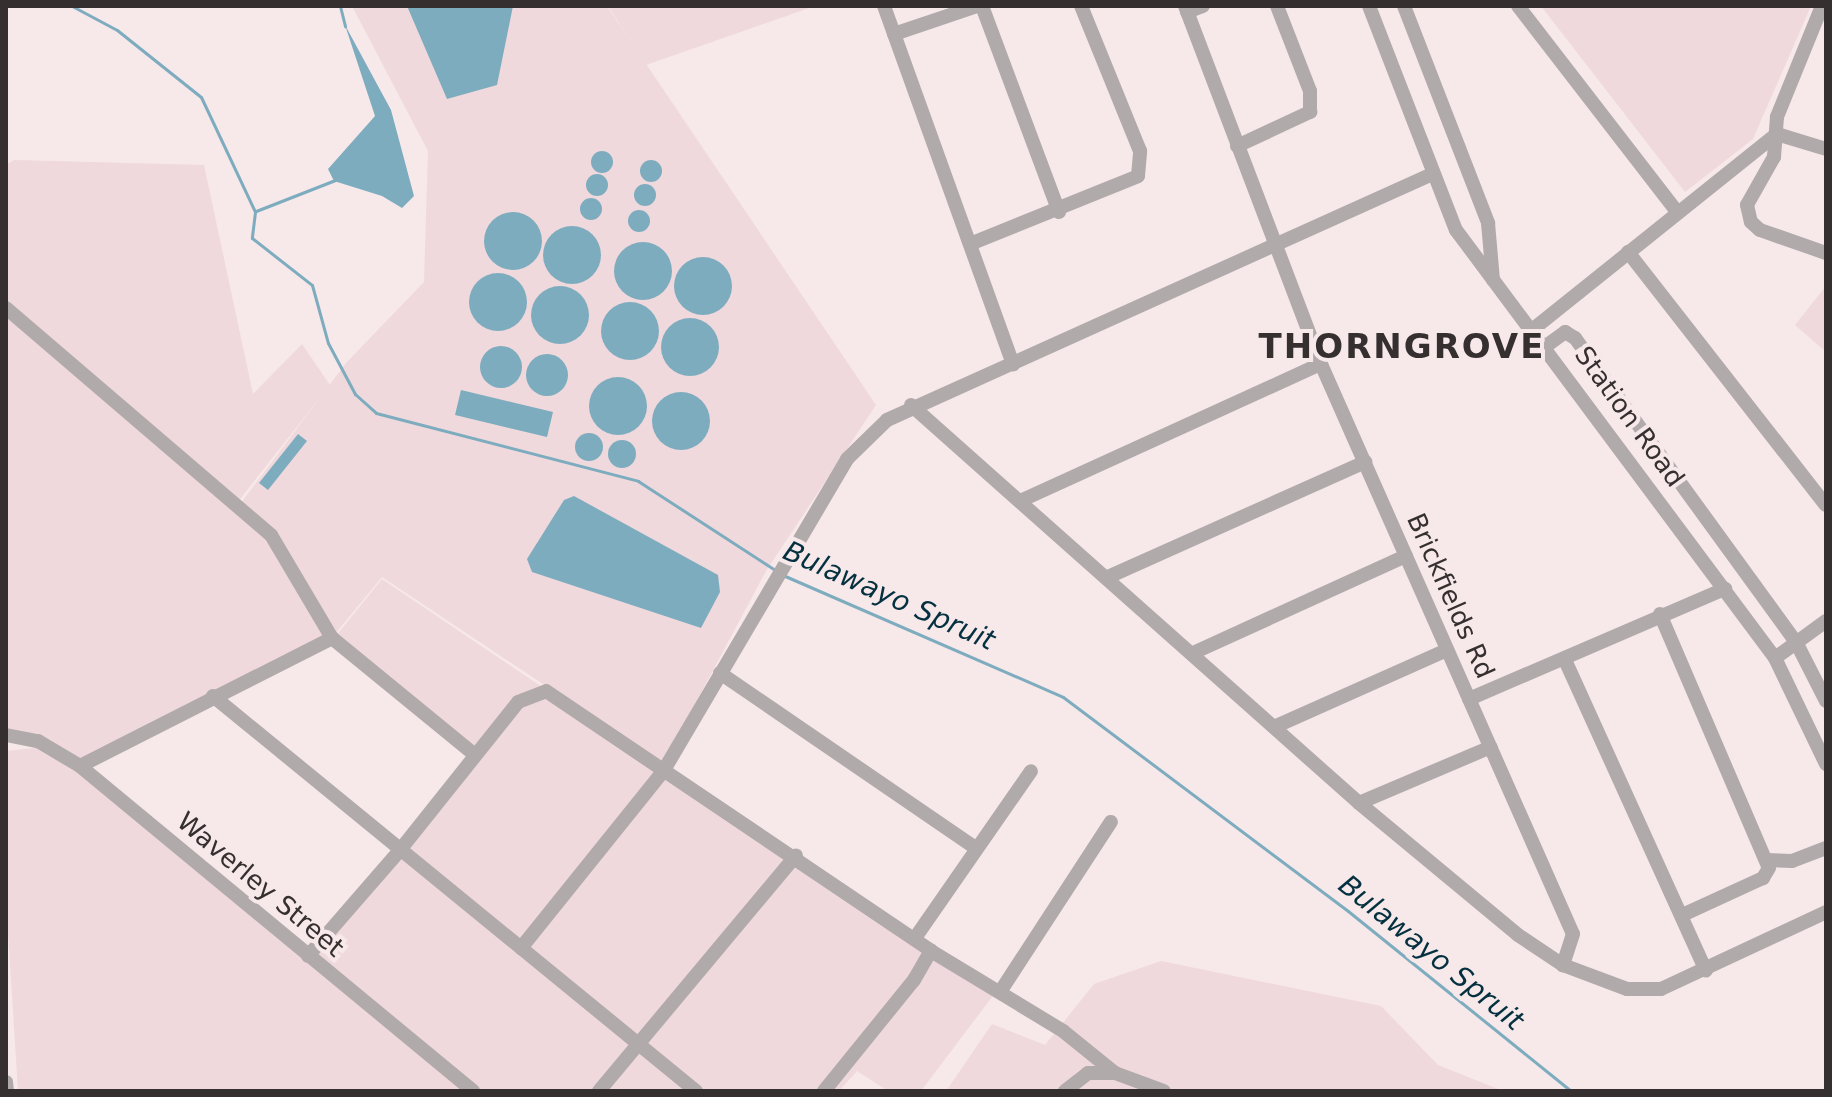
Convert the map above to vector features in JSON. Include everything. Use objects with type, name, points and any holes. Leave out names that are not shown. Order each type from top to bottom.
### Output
[{"type":"street","points":[[884,6],[1013,365]]},
{"type":"street","points":[[894,34],[980,6],[1059,212]]},
{"type":"street","points":[[970,244],[1133,183],[1142,160],[1081,6]]},
{"type":"street","points":[[1186,9],[1203,6]]},
{"type":"street","points":[[1237,146],[1310,112],[1310,91],[1277,6]]},
{"type":"street","name":"Station Road","points":[[1369,6],[1456,230],[1546,346],[1775,658],[1826,764]]},
{"type":"street","points":[[1404,6],[1488,223],[1493,280]]},
{"type":"street","points":[[1518,6],[1677,212]]},
{"type":"street","name":"Brickfields Rd","points":[[1186,9],[1272,247],[1573,934],[1563,965]]},
{"type":"street","points":[[1822,12],[1777,117],[1774,157],[1748,197],[1751,222],[1771,235],[1826,253]]},
{"type":"street","points":[[1532,330],[1777,134]]},
{"type":"street","points":[[1777,134],[1826,149]]},
{"type":"street","points":[[521,948],[664,770],[847,459],[887,420],[911,405],[1013,365],[1432,174]]},
{"type":"street","points":[[1628,252],[1826,505]]},
{"type":"street","points":[[6,308],[271,535],[332,638],[475,755]]},
{"type":"street","points":[[1546,346],[1565,332],[1575,338],[1797,644],[1826,701]]},
{"type":"street","points":[[1020,501],[1321,364]]},
{"type":"street","points":[[911,405],[1359,803],[1518,935],[1563,965],[1645,991],[1706,971],[1826,912]]},
{"type":"street","points":[[1108,577],[1365,462]]},
{"type":"street","points":[[1193,653],[1406,556]]},
{"type":"street","points":[[1469,699],[1565,660],[1660,614],[1725,589]]},
{"type":"street","points":[[1660,614],[1766,860],[1763,878],[1682,915]]},
{"type":"street","points":[[1775,658],[1826,621]]},
{"type":"street","points":[[80,766],[332,638]]},
{"type":"street","points":[[1274,727],[1447,650]]},
{"type":"street","points":[[1565,660],[1706,971]]},
{"type":"street","points":[[720,673],[974,847]]},
{"type":"street","points":[[308,956],[400,850],[518,702],[546,691],[796,855],[931,951],[1091,1051],[1115,1073]]},
{"type":"street","points":[[213,696],[696,1091]]},
{"type":"street","name":"Waverley Street","points":[[6,735],[38,741],[80,766],[473,1091]]},
{"type":"street","points":[[1359,803],[1491,747]]},
{"type":"street","points":[[915,938],[974,847],[1031,771]]},
{"type":"street","points":[[1000,992],[1111,822]]},
{"type":"street","points":[[1766,860],[1792,861],[1826,848]]},
{"type":"street","points":[[599,1091],[796,855]]},
{"type":"street","points":[[824,1091],[914,980],[931,951]]},
{"type":"street","points":[[1065,1091],[1088,1073],[1115,1073],[1164,1091]]},
{"type":"street","points":[[6,1082],[7,1091]]},
{"type":"shaded area","points":[[352,6],[607,6],[876,405],[766,571],[663,764],[382,577],[335,634],[241,503],[346,363],[424,282],[428,151]]},
{"type":"shaded area","points":[[608,6],[815,6],[646,65]]},
{"type":"shaded area","points":[[1541,6],[1811,6],[1753,139],[1685,192]]},
{"type":"shaded area","points":[[14,160],[204,165],[253,394],[302,344],[330,385],[233,508],[276,547],[329,637],[81,761],[49,739],[6,730],[6,165]]},
{"type":"shaded area","points":[[1826,286],[1826,352],[1795,325]]},
{"type":"shaded area","points":[[382,579],[995,993],[921,1091],[888,1091],[857,1071],[839,1091],[18,1091],[6,900],[6,751],[45,747],[307,958],[476,755],[335,637]]},
{"type":"shaded area","points":[[1161,961],[1381,1006],[1438,1065],[1503,1091],[946,1091],[992,1024],[1045,1045],[1094,984]]},
{"type":"water","points":[[407,6],[513,6],[497,85],[447,99]]},
{"type":"water","points":[[345,25],[391,110],[414,196],[402,208],[382,196],[334,181],[328,169],[375,116]]},
{"type":"water","points":[[602,151],[613,162],[602,173],[591,162]]},
{"type":"water","points":[[651,160],[662,171],[651,182],[640,171]]},
{"type":"water","points":[[597,174],[608,185],[597,196],[586,185]]},
{"type":"water","points":[[645,184],[656,195],[645,206],[634,195]]},
{"type":"water","points":[[591,198],[602,209],[591,220],[580,209]]},
{"type":"water","points":[[639,210],[650,221],[639,232],[628,221]]},
{"type":"water","points":[[513,212],[534,220],[542,241],[534,262],[513,270],[492,262],[484,241],[492,220]]},
{"type":"water","points":[[572,226],[593,234],[601,255],[593,276],[572,284],[551,276],[543,255],[551,234]]},
{"type":"water","points":[[643,242],[664,250],[672,271],[664,292],[643,300],[622,292],[614,271],[622,250]]},
{"type":"water","points":[[703,257],[724,265],[732,286],[724,307],[703,315],[682,307],[674,286],[682,265]]},
{"type":"water","points":[[498,273],[519,281],[527,302],[519,323],[498,331],[477,323],[469,302],[477,281]]},
{"type":"water","points":[[560,286],[581,294],[589,315],[581,336],[560,344],[539,336],[531,315],[539,294]]},
{"type":"water","points":[[630,302],[651,310],[659,331],[651,352],[630,360],[609,352],[601,331],[609,310]]},
{"type":"water","points":[[690,318],[711,326],[719,347],[711,368],[690,376],[669,368],[661,347],[669,326]]},
{"type":"water","points":[[501,346],[516,352],[522,367],[516,382],[501,388],[486,382],[480,367],[486,352]]},
{"type":"water","points":[[547,354],[562,360],[568,375],[562,390],[547,396],[532,390],[526,375],[532,360]]},
{"type":"water","points":[[618,377],[639,385],[647,406],[639,427],[618,435],[597,427],[589,406],[597,385]]},
{"type":"water","points":[[461,390],[553,412],[547,437],[455,415]]},
{"type":"water","points":[[681,392],[702,400],[710,421],[702,442],[681,450],[660,442],[652,421],[660,400]]},
{"type":"water","points":[[589,433],[599,437],[603,447],[599,457],[589,461],[579,457],[575,447],[579,437]]},
{"type":"water","points":[[298,434],[307,441],[268,490],[259,483]]},
{"type":"water","points":[[622,440],[632,444],[636,454],[632,464],[622,468],[612,464],[608,454],[612,444]]},
{"type":"water","points":[[574,496],[718,575],[720,592],[701,628],[532,572],[527,559],[564,500]]},
{"type":"waterway","name":"Bulawayo Spruit","points":[[72,6],[117,30],[201,97],[255,212],[252,238],[312,285],[328,343],[355,394],[376,413],[638,481],[775,570]]},
{"type":"waterway","points":[[340,6],[345,26]]},
{"type":"waterway","points":[[256,211],[335,180]]},
{"type":"waterway","name":"Bulawayo Spruit","points":[[785,576],[1063,697],[1348,911],[1571,1091]]},
{"type":"district","name":"THORNGROVE","points":[[1402,347]]}]
